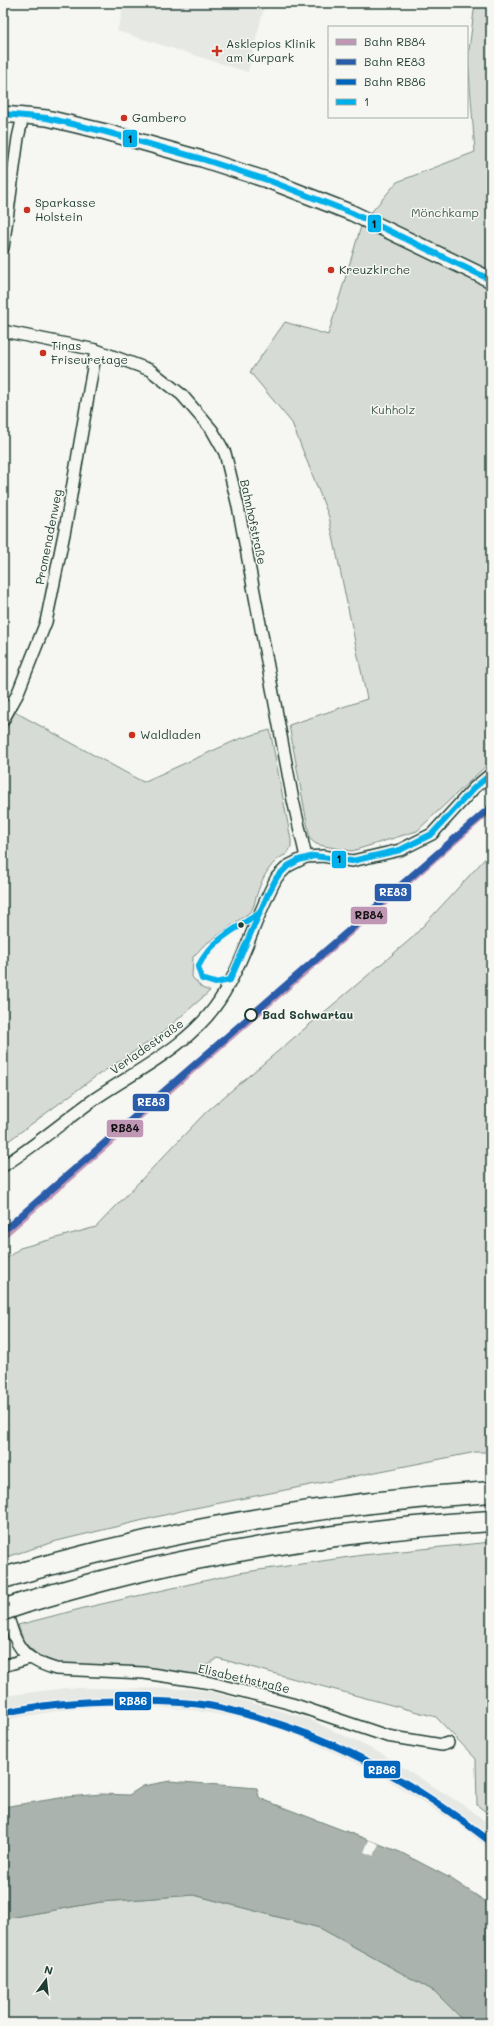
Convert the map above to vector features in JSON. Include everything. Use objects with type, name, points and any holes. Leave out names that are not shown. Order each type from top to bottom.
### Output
[{"type":"highway","points":[[3,1578],[168,1535],[262,1517],[373,1502],[491,1492]]},
{"type":"highway","points":[[3,1610],[112,1578],[190,1560],[348,1533],[426,1525],[491,1521]]},
{"type":"street","points":[[3,114],[47,118],[106,132],[202,159],[270,182],[352,213],[491,280]]},
{"type":"street","points":[[3,248],[18,138],[23,116]]},
{"type":"street","name":"Bahnhofstraße","points":[[3,331],[96,350],[150,370],[168,382],[199,413],[212,430],[225,453],[238,506],[267,653],[291,793],[306,857]]},
{"type":"street","name":"Promenadenweg","points":[[3,720],[16,695],[46,622],[66,524],[96,350]]},
{"type":"street","name":"Verladestraße","points":[[3,1166],[96,1098],[160,1057],[191,1033],[208,1016],[230,980],[277,877],[288,866],[306,857],[323,856],[352,861],[400,850],[432,834],[474,788],[491,774]]},
{"type":"street","name":"Elisabethstraße","points":[[3,1602],[18,1647],[30,1658],[41,1665],[56,1669],[144,1673],[211,1683],[292,1704],[387,1736],[442,1746],[448,1743]]},
{"type":"street","points":[[3,1666],[30,1658]]},
{"type":"shaded area","name":"Asklepios Klinik am Kurpark","points":[[125,3],[265,3],[248,72],[117,31]]},
{"type":"shaded area","points":[[66,1688],[188,1689],[210,1691],[309,1719],[382,1754],[471,1810],[491,1826],[491,1850],[461,1826],[372,1770],[303,1738],[253,1720],[185,1709],[121,1705],[68,1709],[3,1720],[3,1696]]},
{"type":"shaded area","points":[[170,1781],[257,1788],[259,1797],[264,1800],[400,1852],[450,1878],[491,1905],[491,2023],[466,2023],[434,1991],[320,1928],[194,1895],[101,1902],[3,1919],[3,1807],[66,1797],[102,1794],[129,1795],[143,1786]]},
{"type":"green space","name":"Kuhholz","points":[[475,3],[491,3],[491,761],[417,831],[352,851],[316,844],[310,839],[289,725],[367,699],[329,517],[292,423],[250,372],[285,322],[328,335],[362,223],[397,182],[475,152],[468,58]]},
{"type":"green space","points":[[15,712],[143,782],[239,739],[270,730],[291,840],[291,847],[287,854],[277,860],[265,874],[250,912],[203,946],[193,957],[192,977],[202,988],[210,991],[161,1034],[95,1077],[3,1145],[3,735]]},
{"type":"green space","points":[[491,852],[491,1452],[476,1452],[185,1510],[57,1541],[3,1558],[3,1261],[20,1248],[96,1227],[206,1112],[412,938]]},
{"type":"green space","points":[[491,1542],[491,1816],[477,1805],[476,1759],[436,1717],[217,1658],[196,1675],[137,1669],[57,1665],[40,1657],[24,1642],[18,1625],[84,1608],[239,1573],[363,1555]]},
{"type":"green space","points":[[194,1895],[320,1928],[434,1991],[466,2023],[3,2023],[3,1919],[101,1902]]},
{"type":"pier","points":[[369,1840],[379,1844],[374,1856],[364,1852]]},
{"type":"rail line","name":"RE83","points":[[8,1227],[491,807]]},
{"type":"rail line","name":"RB84","points":[[3,1235],[491,809]]},
{"type":"rail line","name":"RB86","points":[[3,1713],[48,1705],[78,1702],[154,1701],[211,1706],[252,1716],[317,1738],[378,1767],[435,1802],[491,1842]]},
{"type":"transit line","name":"1","points":[[3,114],[47,118],[106,132],[202,159],[270,181],[352,213],[491,280]]},
{"type":"transit line","name":"1","points":[[230,980],[268,894],[277,877],[288,866],[299,860],[314,856],[352,861],[400,850],[432,834],[474,788],[491,774]]},
{"type":"transit line","name":"1","points":[[230,980],[215,983],[202,979],[198,967],[203,958],[216,943],[224,936],[258,914]]},
{"type":"place","name":"Asklepios Klinik am Kurpark","points":[[217,51]]},
{"type":"place","name":"Gambero","points":[[124,118]]},
{"type":"place","name":"Sparkasse Holstein","points":[[27,210]]},
{"type":"place","name":"Kreuzkirche","points":[[331,270]]},
{"type":"place","name":"Tinas Friseuretage","points":[[43,353]]},
{"type":"place","name":"Waldladen","points":[[132,735]]},
{"type":"place","name":"Bad Schwartau","points":[[251,1015]]},
{"type":"park label","name":"Mönchkamp","points":[[445,213]]}]
